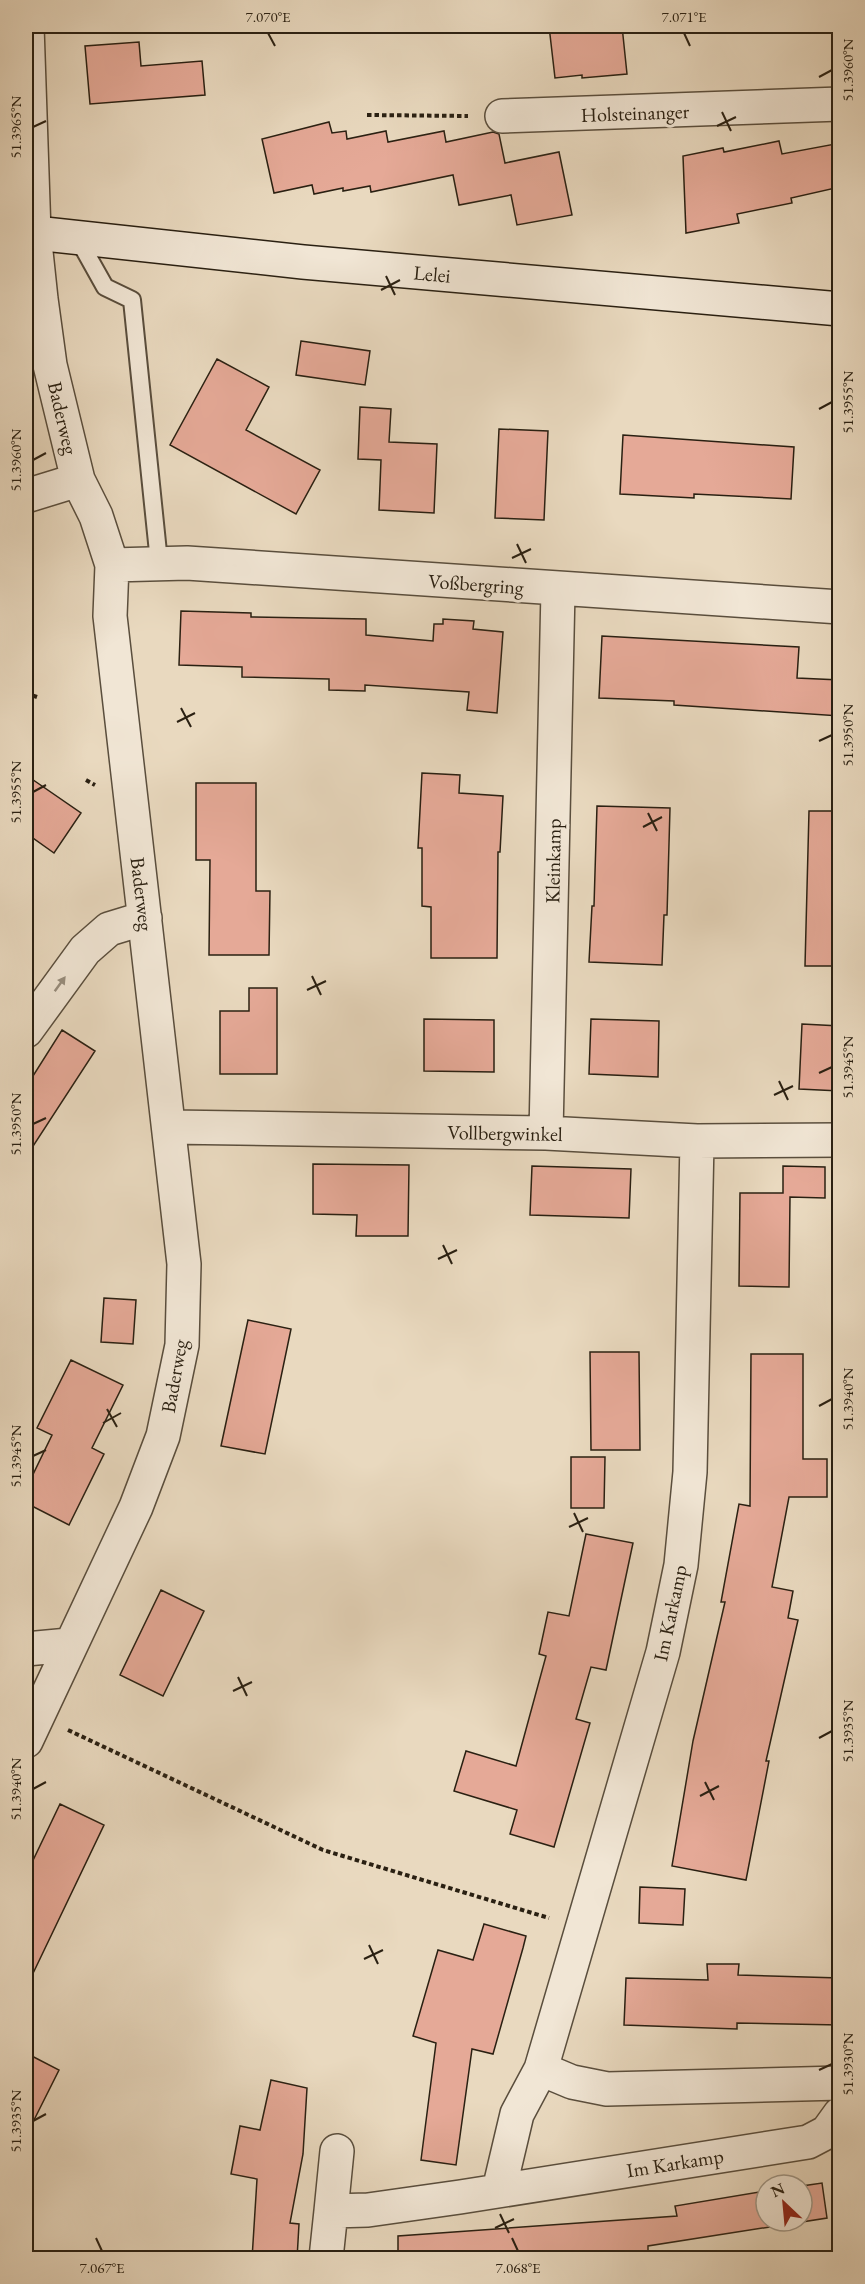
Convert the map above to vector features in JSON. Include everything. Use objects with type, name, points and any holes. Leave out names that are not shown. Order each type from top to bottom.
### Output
[{"type":"street","name":"Baderweg","points":[[27,26],[30,233],[51,365],[78,480],[96,516],[112,565],[110,616],[184,1264],[182,1345],[163,1436],[136,1508],[69,1645],[32,1728]]},
{"type":"street","name":"Holsteinanger","points":[[502,116],[840,104]]},
{"type":"street","name":"Lelei","points":[[30,233],[326,264],[840,309]]},
{"type":"street","points":[[26,496],[78,480]]},
{"type":"street","name":"Voßbergring","points":[[112,565],[159,562],[840,608]]},
{"type":"street","name":"Kleinkamp","points":[[546,1133],[558,590]]},
{"type":"street","points":[[26,1031],[85,950],[109,929],[145,918]]},
{"type":"street","name":"Vollbergwinkel","points":[[170,1127],[546,1133],[697,1141],[840,1140]]},
{"type":"street","name":"Im Karkamp","points":[[499,2190],[517,2114],[541,2069],[583,1929],[663,1652],[681,1565],[690,1472],[697,1141]]},
{"type":"street","points":[[26,1649],[69,1645]]},
{"type":"street","points":[[541,2069],[572,2082],[607,2088],[840,2083]]},
{"type":"street","name":"Im Karkamp","points":[[332,2211],[368,2210],[808,2142],[827,2132],[840,2114]]},
{"type":"street","points":[[326,2259],[337,2151]]},
{"type":"lane","points":[[77,237],[105,287],[132,300],[159,562]]},
{"type":"path","points":[[367,116],[502,116]]},
{"type":"path","points":[[26,693],[37,697]]},
{"type":"path","points":[[32,1728],[323,1850],[583,1929]]},
{"type":"building","points":[[549,26],[622,26],[627,74],[555,78]]},
{"type":"building","points":[[139,42],[141,66],[202,61],[205,95],[90,104],[85,46]]},
{"type":"building","points":[[329,122],[332,133],[346,131],[347,139],[386,131],[388,142],[444,131],[446,142],[493,132],[499,134],[505,163],[559,152],[572,215],[517,225],[511,195],[459,205],[453,175],[371,192],[370,186],[343,191],[343,188],[314,194],[312,185],[274,193],[262,139]]},
{"type":"building","points":[[779,141],[782,154],[835,144],[836,149],[840,149],[840,187],[791,198],[792,203],[737,214],[739,223],[686,233],[683,156],[723,148],[724,152]]},
{"type":"building","points":[[301,341],[370,351],[365,385],[296,375]]},
{"type":"building","points":[[217,359],[269,387],[246,430],[320,470],[296,514],[170,445]]},
{"type":"building","points":[[360,407],[391,409],[389,442],[437,444],[434,513],[379,510],[381,460],[358,459]]},
{"type":"building","points":[[499,429],[548,431],[544,520],[495,518]]},
{"type":"building","points":[[623,435],[794,447],[791,499],[694,494],[694,498],[620,494]]},
{"type":"building","points":[[181,611],[251,613],[251,617],[366,619],[366,635],[433,641],[434,624],[443,624],[443,619],[474,621],[473,629],[503,632],[497,713],[467,710],[469,692],[365,685],[365,691],[329,690],[329,679],[242,677],[242,667],[179,665]]},
{"type":"building","points":[[602,636],[799,647],[797,678],[840,680],[840,716],[674,705],[674,701],[599,698]]},
{"type":"building","points":[[422,773],[460,775],[459,793],[503,796],[500,852],[498,852],[497,958],[431,958],[431,907],[422,906],[422,848],[418,848]]},
{"type":"building","points":[[26,775],[81,813],[54,853],[26,833]]},
{"type":"building","points":[[196,783],[256,783],[256,891],[270,891],[269,955],[209,955],[210,860],[196,860]]},
{"type":"building","points":[[597,806],[670,808],[667,915],[664,915],[662,965],[589,962],[592,906],[594,906]]},
{"type":"building","points":[[809,811],[840,811],[840,966],[805,966]]},
{"type":"building","points":[[249,988],[277,988],[277,1074],[220,1074],[220,1011],[249,1011]]},
{"type":"building","points":[[424,1019],[494,1020],[494,1072],[424,1071]]},
{"type":"building","points":[[591,1019],[659,1021],[658,1077],[589,1074]]},
{"type":"building","points":[[802,1024],[840,1026],[840,1091],[799,1089]]},
{"type":"building","points":[[62,1030],[95,1051],[26,1157],[26,1087]]},
{"type":"building","points":[[313,1164],[409,1165],[408,1236],[356,1236],[357,1215],[313,1214]]},
{"type":"building","points":[[532,1166],[631,1169],[629,1218],[530,1215]]},
{"type":"building","points":[[783,1166],[825,1167],[825,1198],[790,1197],[789,1287],[739,1286],[740,1193],[783,1193]]},
{"type":"building","points":[[104,1298],[136,1300],[133,1344],[101,1342]]},
{"type":"building","points":[[248,1320],[291,1329],[265,1454],[221,1446]]},
{"type":"building","points":[[590,1352],[639,1352],[640,1450],[591,1450]]},
{"type":"building","points":[[751,1354],[803,1354],[803,1459],[827,1459],[827,1497],[789,1497],[772,1587],[793,1591],[788,1618],[798,1620],[766,1761],[769,1761],[746,1880],[672,1866],[693,1741],[725,1602],[721,1602],[739,1504],[750,1506]]},
{"type":"building","points":[[71,1360],[123,1385],[92,1448],[104,1454],[69,1525],[26,1503],[26,1489],[52,1435],[37,1428]]},
{"type":"building","points":[[571,1457],[605,1457],[604,1508],[571,1508]]},
{"type":"building","points":[[586,1534],[633,1543],[606,1670],[591,1667],[576,1719],[590,1723],[554,1847],[510,1834],[517,1810],[454,1791],[466,1751],[516,1766],[546,1656],[539,1654],[548,1612],[569,1616]]},
{"type":"building","points":[[161,1590],[204,1611],[163,1696],[120,1675]]},
{"type":"building","points":[[60,1804],[104,1825],[26,1988],[26,1875]]},
{"type":"building","points":[[640,1887],[685,1889],[683,1925],[639,1923]]},
{"type":"building","points":[[484,1924],[526,1936],[523,1948],[493,2054],[472,2049],[456,2165],[421,2160],[436,2043],[413,2036],[438,1950],[473,1960]]},
{"type":"building","points":[[707,1964],[739,1964],[738,1975],[840,1978],[840,2025],[737,2023],[737,2029],[624,2025],[626,1978],[708,1980]]},
{"type":"building","points":[[26,2053],[59,2070],[26,2136]]},
{"type":"building","points":[[271,2080],[307,2088],[303,2154],[290,2223],[299,2224],[297,2259],[252,2259],[257,2179],[231,2174],[240,2126],[260,2130]]},
{"type":"building","points":[[822,2183],[827,2218],[814,2220],[814,2184]]},
{"type":"building","points":[[754,2193],[754,2229],[648,2246],[648,2254],[587,2259],[398,2259],[398,2236],[677,2216],[675,2206]]}]
